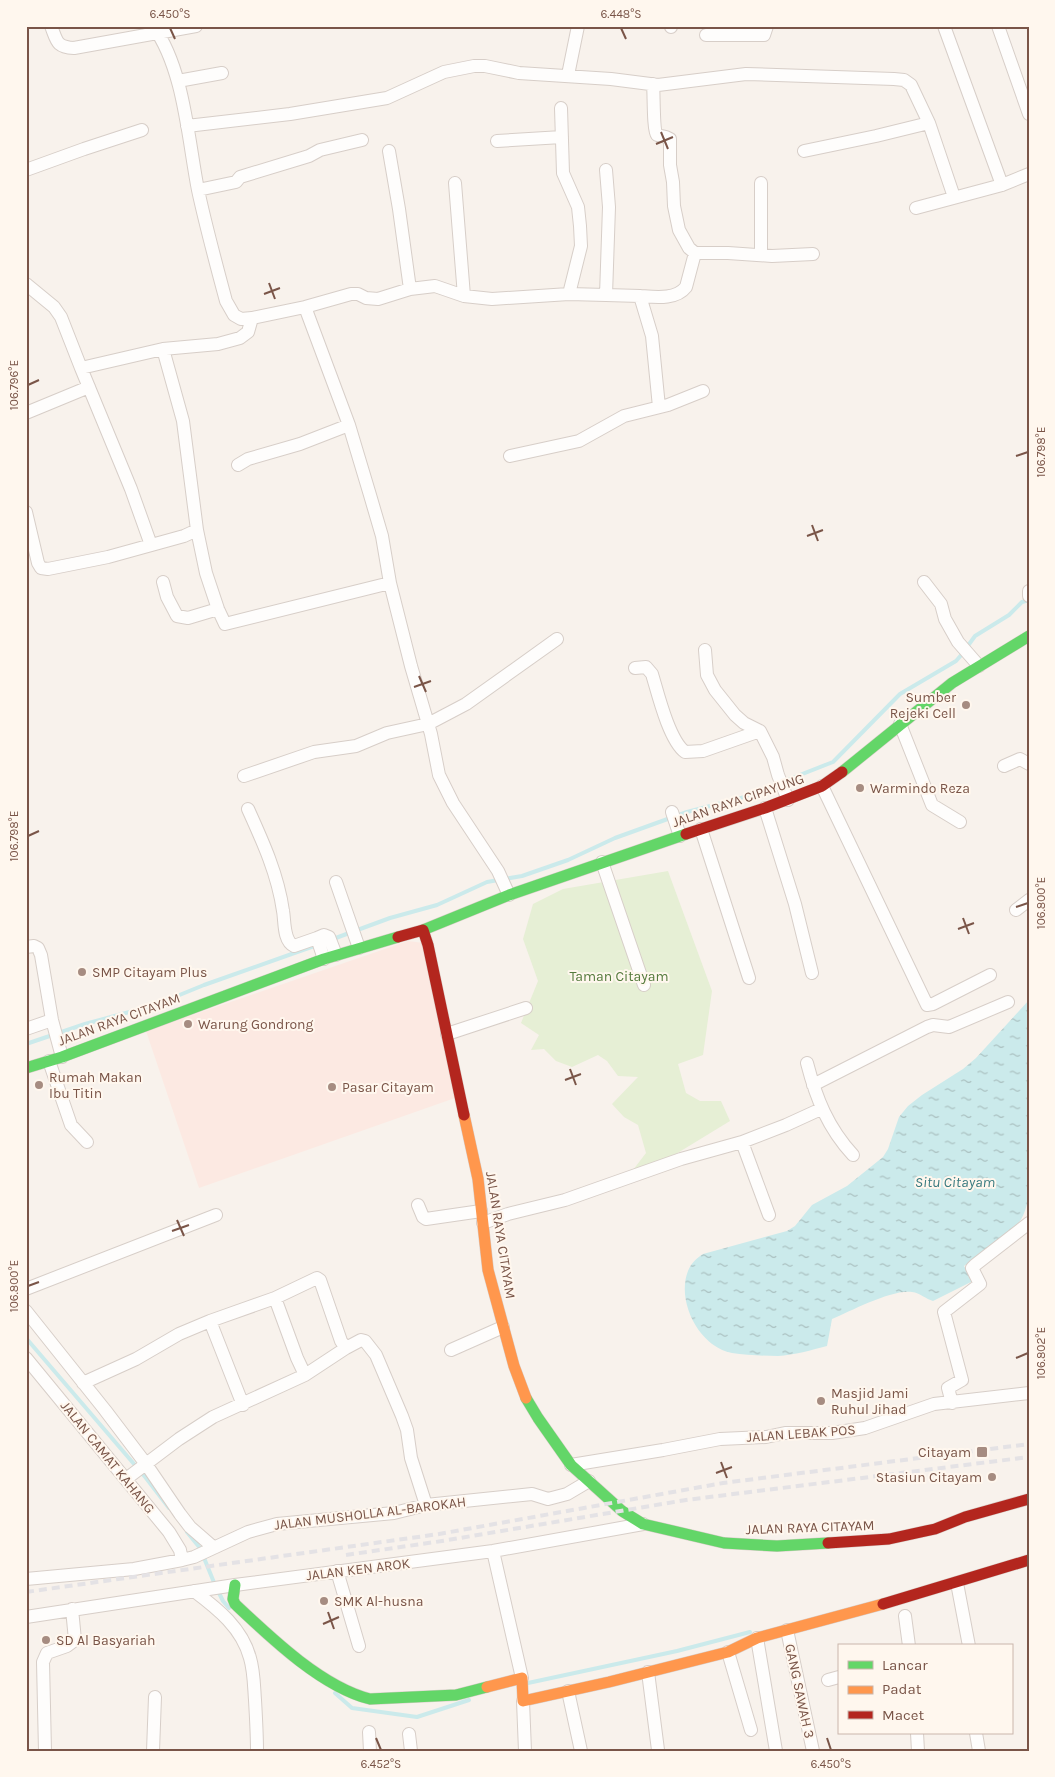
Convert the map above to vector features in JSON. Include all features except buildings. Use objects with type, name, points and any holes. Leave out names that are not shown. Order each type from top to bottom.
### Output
[{"type":"main road","name":"JALAN RAYA CIPAYUNG","points":[[423,930],[509,895],[602,862],[676,822],[701,829],[766,808],[822,786],[952,683],[979,666],[1027,641]]},
{"type":"main road","name":"JALAN RAYA CITAYAM","points":[[26,1068],[326,947],[358,945],[423,930],[428,945],[478,1178],[488,1270],[502,1328],[525,1396],[571,1465],[589,1482],[622,1511],[643,1524],[724,1543],[777,1546],[889,1539],[935,1528],[965,1517],[1029,1499]]},
{"type":"main road","points":[[233,1585],[235,1604],[281,1647],[337,1686],[358,1696],[370,1699],[456,1695],[522,1681],[523,1699],[568,1692],[728,1652],[757,1638],[842,1616],[1029,1560]]},
{"type":"street","points":[[51,26],[57,43],[64,48],[74,48],[156,30],[196,26]]},
{"type":"street","points":[[568,76],[578,26]]},
{"type":"street","points":[[706,35],[764,35],[767,26]]},
{"type":"street","points":[[944,26],[1002,185]]},
{"type":"street","points":[[998,26],[1029,114]]},
{"type":"street","points":[[156,30],[178,81],[198,190],[226,301],[234,315],[241,319],[305,307],[351,294],[378,299],[410,289],[435,286],[464,296],[492,299],[568,294],[672,296],[686,287],[696,253]]},
{"type":"street","points":[[187,126],[290,114],[387,98],[444,72],[474,66],[485,66],[519,73],[653,84],[675,84],[746,74],[894,79],[904,80],[911,85],[928,123],[954,197]]},
{"type":"street","points":[[178,81],[222,73]]},
{"type":"street","points":[[653,84],[654,132],[657,136],[670,139],[670,165],[674,206],[679,230],[689,248],[696,253],[813,254]]},
{"type":"street","points":[[561,108],[563,173],[578,207],[581,246],[568,294]]},
{"type":"street","points":[[804,151],[928,123]]},
{"type":"street","points":[[26,170],[142,130]]},
{"type":"street","points":[[497,141],[562,137]]},
{"type":"street","points":[[198,190],[236,182],[240,176],[309,156],[320,150],[362,140]]},
{"type":"street","points":[[389,151],[410,289]]},
{"type":"street","points":[[606,170],[609,207],[606,295]]},
{"type":"street","points":[[916,208],[1002,185],[1029,174]]},
{"type":"street","points":[[455,183],[464,296]]},
{"type":"street","points":[[761,183],[761,255]]},
{"type":"street","points":[[26,284],[54,307],[61,317],[131,489],[150,545]]},
{"type":"street","points":[[640,296],[652,336],[659,407]]},
{"type":"street","points":[[305,307],[349,425],[382,536],[390,583],[410,666],[428,724],[440,775],[453,803],[501,876],[509,895]]},
{"type":"street","points":[[81,368],[163,349],[218,344],[240,338],[248,332],[252,318]]},
{"type":"street","points":[[163,349],[183,421],[197,530],[206,573],[222,621],[225,624],[230,624],[390,583]]},
{"type":"street","points":[[26,413],[89,387]]},
{"type":"street","points":[[510,456],[579,441],[624,416],[668,405],[703,391]]},
{"type":"street","points":[[238,465],[248,459],[300,444],[349,425]]},
{"type":"street","points":[[26,512],[38,563],[41,568],[48,569],[150,545],[184,536],[197,530]]},
{"type":"street","points":[[163,582],[167,597],[177,616],[188,618],[218,609]]},
{"type":"street","points":[[924,582],[941,604],[945,619],[958,642],[979,666]]},
{"type":"street","points":[[244,776],[306,754],[356,746],[387,733],[428,724],[466,704],[557,639]]},
{"type":"street","points":[[704,650],[707,675],[715,690],[735,715],[744,723],[760,731],[773,757],[788,800]]},
{"type":"street","points":[[635,668],[646,667],[652,674],[671,732],[678,745],[685,752],[702,752],[760,731]]},
{"type":"street","points":[[900,724],[932,805],[960,822]]},
{"type":"street","points":[[1004,766],[1020,759],[1029,764]]},
{"type":"street","points":[[822,786],[927,1005],[934,1004],[990,975]]},
{"type":"street","points":[[766,808],[795,904],[812,973]]},
{"type":"street","points":[[248,809],[278,886],[289,943],[294,946],[326,947]]},
{"type":"street","points":[[701,829],[749,978]]},
{"type":"street","points":[[602,862],[644,985]]},
{"type":"street","points":[[336,882],[358,945]]},
{"type":"street","points":[[1016,910],[1029,900]]},
{"type":"street","points":[[26,948],[34,946],[38,948],[41,955],[57,1056],[71,1125],[87,1142]]},
{"type":"street","points":[[813,1085],[927,1027],[933,1025],[949,1027],[1008,1002]]},
{"type":"street","points":[[447,1034],[526,1008]]},
{"type":"street","points":[[26,1029],[52,1021]]},
{"type":"street","points":[[807,1063],[822,1109],[844,1145],[853,1155]]},
{"type":"street","points":[[418,1205],[423,1217],[426,1219],[508,1214],[565,1200],[681,1159],[742,1142],[786,1126],[822,1109]]},
{"type":"street","points":[[742,1142],[768,1214]]},
{"type":"street","points":[[26,1289],[216,1215]]},
{"type":"street","points":[[952,1403],[948,1388],[962,1380],[944,1312],[980,1284],[972,1268],[1029,1223]]},
{"type":"street","points":[[83,1383],[136,1359],[179,1334],[275,1298],[317,1278],[320,1280],[341,1340],[346,1348]]},
{"type":"street","points":[[275,1298],[305,1375]]},
{"type":"street","points":[[26,1312],[83,1383],[207,1550]]},
{"type":"street","points":[[210,1321],[243,1405]]},
{"type":"street","points":[[450,1350],[502,1328]]},
{"type":"street","points":[[127,1478],[179,1439],[213,1417],[243,1405],[305,1375],[361,1340],[365,1341],[376,1355],[407,1430],[411,1458],[426,1504]]},
{"type":"street","name":"JALAN CAMAT KAHANG","points":[[26,1358],[127,1478],[176,1542],[182,1560]]},
{"type":"street","name":"JALAN LEBAK POS","points":[[571,1465],[663,1450],[720,1438],[766,1436],[785,1433],[832,1433],[865,1428],[934,1404],[1029,1394]]},
{"type":"street","name":"JALAN MUSHOLLA AL-BAROKAH","points":[[26,1579],[134,1568],[182,1560],[248,1532],[277,1524],[394,1513],[426,1504],[532,1494],[548,1499],[567,1494],[589,1482]]},
{"type":"street","name":"JALAN KEN AROK","points":[[26,1617],[210,1588],[493,1551],[643,1524]]},
{"type":"street","points":[[493,1551],[522,1681]]},
{"type":"street","points":[[337,1571],[359,1646]]},
{"type":"street","points":[[957,1583],[968,1644]]},
{"type":"street","points":[[194,1591],[219,1609],[229,1620],[238,1633],[250,1658],[256,1751]]},
{"type":"street","points":[[45,1751],[43,1662],[47,1653],[72,1644],[75,1640],[72,1609]]},
{"type":"street","points":[[905,1616],[909,1644]]},
{"type":"street","name":"GANG SAWAH 3","points":[[787,1630],[813,1751]]},
{"type":"street","points":[[757,1638],[776,1751]]},
{"type":"street","points":[[728,1652],[751,1730]]},
{"type":"street","points":[[648,1672],[658,1750]]},
{"type":"street","points":[[568,1692],[581,1751]]},
{"type":"street","points":[[153,1751],[155,1697]]},
{"type":"street","points":[[523,1699],[525,1751]]},
{"type":"street","points":[[369,1732],[370,1751]]},
{"type":"street","points":[[410,1734],[411,1751]]},
{"type":"street","points":[[917,1734],[918,1751]]},
{"type":"street","points":[[976,1734],[979,1751]]},
{"type":"shaded area","points":[[408,941],[424,943],[455,1098],[199,1188],[146,1031]]},
{"type":"green space","name":"Taman Citayam","points":[[668,871],[712,991],[703,1055],[678,1064],[686,1093],[700,1101],[721,1101],[730,1121],[671,1157],[633,1170],[646,1153],[638,1125],[624,1117],[612,1104],[638,1077],[618,1076],[607,1061],[598,1055],[572,1067],[556,1061],[544,1049],[531,1050],[539,1035],[521,1023],[538,981],[523,939],[533,904],[563,889]]},
{"type":"water","name":"Situ Citayam","points":[[1029,1000],[1029,1198],[1023,1216],[1015,1228],[1002,1240],[964,1266],[973,1281],[933,1301],[912,1292],[904,1292],[872,1301],[832,1319],[827,1346],[803,1352],[778,1356],[737,1354],[720,1349],[710,1342],[693,1321],[685,1296],[685,1283],[688,1271],[694,1261],[703,1254],[787,1231],[795,1226],[812,1205],[847,1186],[883,1157],[888,1149],[899,1117],[908,1106],[976,1058]]},
{"type":"waterway","points":[[967,647],[975,636],[1009,615],[1022,602],[1029,600]]},
{"type":"waterway","points":[[333,939],[390,918],[437,905],[487,882],[522,876],[568,860],[615,838],[687,812],[741,798],[833,762],[900,694],[956,661],[963,653]]},
{"type":"waterway","points":[[26,1044],[85,1024],[155,1005],[204,985],[317,945]]},
{"type":"waterway","points":[[26,1338],[146,1478],[169,1508]]},
{"type":"waterway","points":[[187,1532],[200,1548],[215,1585]]},
{"type":"waterway","points":[[218,1591],[229,1608]]},
{"type":"waterway","points":[[528,1683],[677,1651],[750,1632]]},
{"type":"waterway","points":[[335,1693],[352,1708],[417,1717],[469,1700]]},
{"type":"railway","points":[[26,1592],[439,1534],[723,1483],[1029,1444]]},
{"type":"railway","points":[[346,1555],[442,1541],[686,1500],[1029,1457]]},
{"type":"traffic: fast","points":[[842,772],[952,683],[1029,636]]},
{"type":"traffic: fast","points":[[423,930],[509,895],[686,834]]},
{"type":"traffic: fast","points":[[26,1068],[62,1057],[324,959],[398,937]]},
{"type":"traffic: fast","points":[[526,1398],[571,1465],[622,1511],[643,1524],[724,1543],[777,1546],[828,1543]]},
{"type":"traffic: fast","points":[[235,1585],[233,1599],[235,1604],[249,1617],[298,1660],[316,1673],[352,1693],[370,1699],[456,1695],[487,1687]]},
{"type":"traffic: slow","points":[[464,1115],[478,1179],[488,1270],[514,1366],[526,1398]]},
{"type":"traffic: slow","points":[[487,1687],[522,1678],[523,1701],[609,1682],[728,1652],[757,1638],[883,1604]]},
{"type":"traffic: jam","points":[[686,834],[765,808],[822,786],[842,772]]},
{"type":"traffic: jam","points":[[398,937],[423,930],[428,945],[464,1115]]},
{"type":"traffic: jam","points":[[828,1543],[889,1539],[935,1529],[965,1517],[1029,1499]]},
{"type":"traffic: jam","points":[[883,1604],[1029,1560]]},
{"type":"place","name":"Sumber Rejeki Cell","points":[[966,705]]},
{"type":"place","name":"Warmindo Reza","points":[[860,788]]},
{"type":"place","name":"SMP Citayam Plus","points":[[82,972]]},
{"type":"place","name":"Warung Gondrong","points":[[188,1024]]},
{"type":"place","name":"Rumah Makan Ibu Titin","points":[[39,1085]]},
{"type":"place","name":"Pasar Citayam","points":[[332,1087]]},
{"type":"place","name":"Masjid Jami Ruhul Jihad","points":[[821,1401]]},
{"type":"place","name":"Citayam","points":[[982,1452]]},
{"type":"place","name":"Stasiun Citayam","points":[[992,1477]]},
{"type":"place","name":"SMK Al-husna","points":[[324,1601]]},
{"type":"place","name":"SD Al Basyariah","points":[[46,1640]]}]
